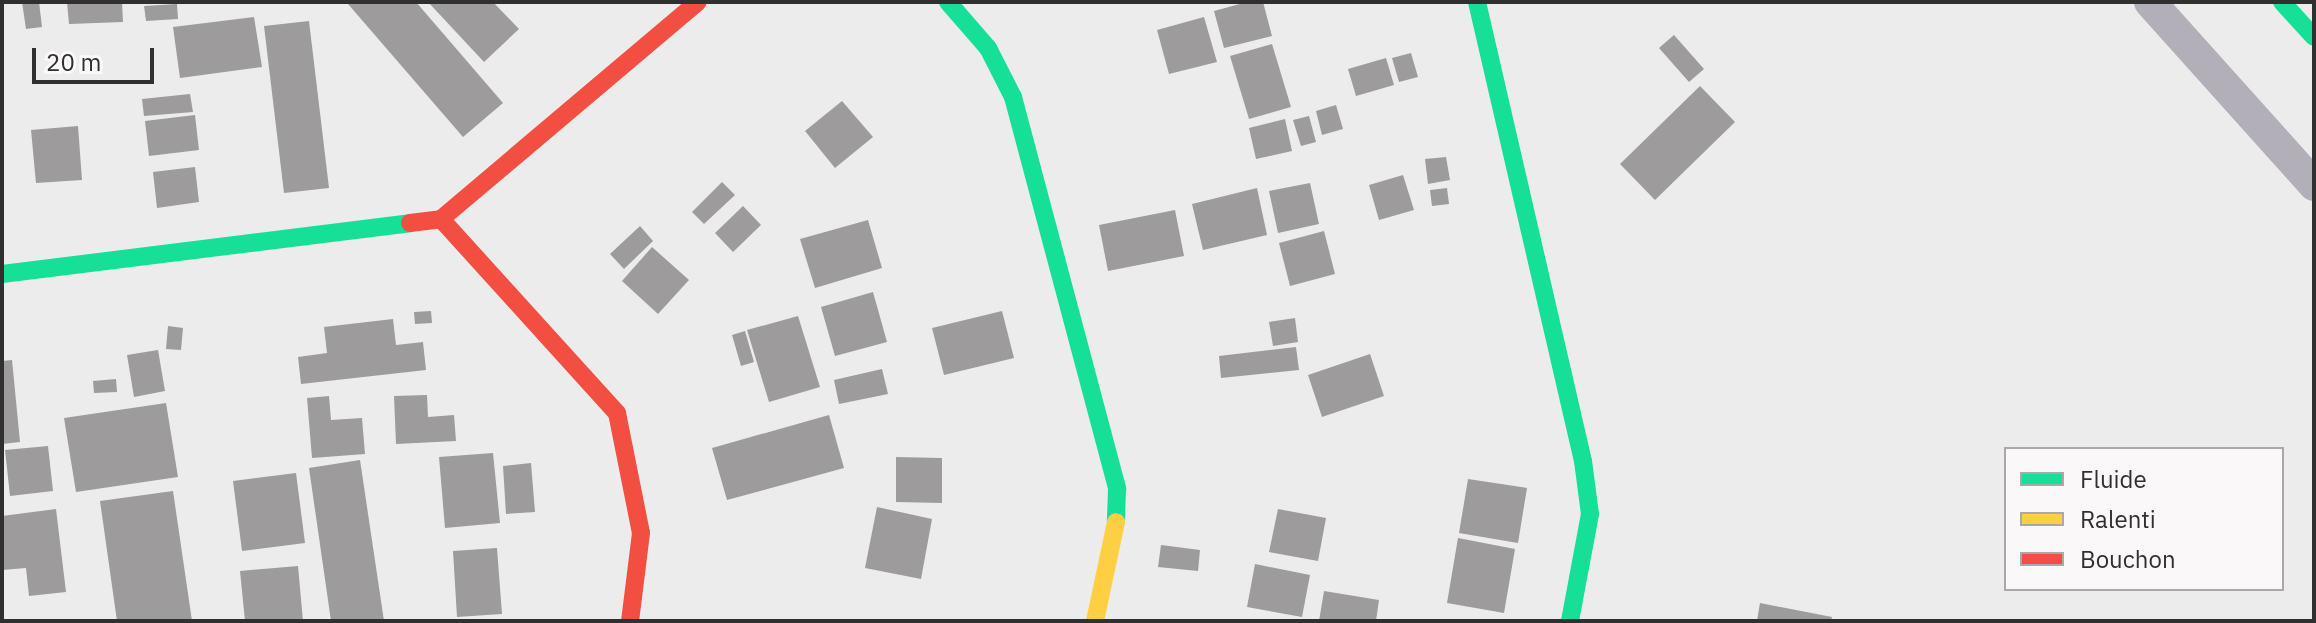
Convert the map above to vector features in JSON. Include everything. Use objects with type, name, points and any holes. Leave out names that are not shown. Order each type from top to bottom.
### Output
[{"type":"main road","points":[[2,274],[441,219],[698,2]]},
{"type":"main road","points":[[948,2],[988,48],[1013,97],[1117,489],[1119,507],[1095,621]]},
{"type":"main road","points":[[1477,2],[1583,461],[1590,514],[1570,621]]},
{"type":"main road","points":[[2282,2],[2314,37]]},
{"type":"main road","points":[[441,219],[617,413],[641,533],[630,621]]},
{"type":"street","points":[[2150,2],[2314,185]]},
{"type":"building","points":[[22,2],[39,2],[42,27],[26,29]]},
{"type":"building","points":[[67,2],[122,2],[123,22],[69,24]]},
{"type":"building","points":[[416,2],[503,103],[463,137],[348,4]]},
{"type":"building","points":[[428,2],[493,2],[519,29],[484,62]]},
{"type":"building","points":[[1247,2],[1263,2],[1272,36],[1224,48],[1214,11]]},
{"type":"building","points":[[177,4],[178,19],[146,21],[144,6]]},
{"type":"building","points":[[254,17],[262,67],[180,78],[173,27]]},
{"type":"building","points":[[1204,17],[1217,62],[1169,74],[1157,30]]},
{"type":"building","points":[[309,21],[329,188],[284,193],[264,26]]},
{"type":"building","points":[[1674,35],[1704,69],[1689,82],[1659,48]]},
{"type":"building","points":[[1272,44],[1291,107],[1249,119],[1230,56]]},
{"type":"building","points":[[1411,53],[1418,77],[1399,82],[1392,58]]},
{"type":"building","points":[[1386,58],[1394,85],[1356,96],[1348,69]]},
{"type":"building","points":[[1700,86],[1735,122],[1655,200],[1620,164]]},
{"type":"building","points":[[190,94],[193,112],[144,116],[142,99]]},
{"type":"building","points":[[842,101],[873,137],[835,168],[805,131]]},
{"type":"building","points":[[1336,105],[1343,129],[1322,135],[1316,111]]},
{"type":"building","points":[[195,115],[199,150],[149,156],[145,121]]},
{"type":"building","points":[[1309,116],[1316,142],[1301,146],[1293,120]]},
{"type":"building","points":[[1285,119],[1292,151],[1256,159],[1249,128]]},
{"type":"building","points":[[78,126],[82,180],[36,183],[31,130]]},
{"type":"building","points":[[1446,157],[1450,180],[1428,184],[1425,159]]},
{"type":"building","points":[[195,167],[199,202],[157,208],[153,172]]},
{"type":"building","points":[[1403,175],[1414,210],[1379,220],[1369,185]]},
{"type":"building","points":[[722,182],[735,195],[704,224],[692,212]]},
{"type":"building","points":[[1310,183],[1319,224],[1278,233],[1269,191]]},
{"type":"building","points":[[1257,188],[1267,235],[1203,250],[1192,204]]},
{"type":"building","points":[[1447,188],[1449,204],[1432,206],[1430,190]]},
{"type":"building","points":[[743,206],[761,225],[733,252],[715,233]]},
{"type":"building","points":[[1175,210],[1184,256],[1108,271],[1099,225]]},
{"type":"building","points":[[868,220],[882,268],[815,288],[800,239]]},
{"type":"building","points":[[640,226],[653,241],[624,269],[610,254]]},
{"type":"building","points":[[1324,231],[1335,274],[1290,286],[1279,243]]},
{"type":"building","points":[[652,247],[689,280],[658,314],[622,281]]},
{"type":"building","points":[[873,292],[887,342],[835,356],[821,307]]},
{"type":"building","points":[[431,311],[432,323],[415,324],[414,312]]},
{"type":"building","points":[[1002,311],[1014,358],[944,375],[932,328]]},
{"type":"building","points":[[798,316],[820,387],[769,402],[747,330]]},
{"type":"building","points":[[1295,318],[1298,342],[1273,346],[1269,322]]},
{"type":"building","points":[[393,319],[396,345],[423,342],[426,370],[301,384],[298,357],[327,353],[324,327]]},
{"type":"building","points":[[168,326],[183,328],[181,350],[166,349]]},
{"type":"building","points":[[745,331],[754,362],[741,366],[732,335]]},
{"type":"building","points":[[1296,347],[1299,370],[1221,378],[1219,356]]},
{"type":"building","points":[[158,350],[165,391],[134,397],[127,355]]},
{"type":"building","points":[[1370,354],[1384,396],[1322,417],[1308,375]]},
{"type":"building","points":[[12,360],[20,442],[2,444],[2,361]]},
{"type":"building","points":[[882,369],[888,394],[839,404],[834,380]]},
{"type":"building","points":[[116,379],[117,392],[94,393],[93,381]]},
{"type":"building","points":[[427,395],[428,417],[454,415],[456,441],[396,444],[394,396]]},
{"type":"building","points":[[329,396],[331,420],[362,418],[365,454],[312,458],[307,398]]},
{"type":"building","points":[[166,403],[178,477],[76,492],[64,418]]},
{"type":"building","points":[[829,415],[844,468],[727,500],[712,448]]},
{"type":"building","points":[[48,446],[53,491],[10,496],[5,450]]},
{"type":"building","points":[[493,453],[500,523],[445,528],[439,457]]},
{"type":"building","points":[[896,457],[942,458],[942,503],[896,502]]},
{"type":"building","points":[[360,460],[384,621],[331,621],[309,468]]},
{"type":"building","points":[[531,463],[535,512],[506,514],[503,466]]},
{"type":"building","points":[[296,473],[305,543],[242,551],[233,481]]},
{"type":"building","points":[[1468,479],[1527,488],[1518,543],[1459,533]]},
{"type":"building","points":[[173,491],[192,621],[117,621],[100,501]]},
{"type":"building","points":[[877,507],[932,519],[921,579],[865,568]]},
{"type":"building","points":[[56,509],[66,592],[29,596],[26,568],[2,570],[2,516]]},
{"type":"building","points":[[1278,509],[1326,518],[1318,561],[1269,552]]},
{"type":"building","points":[[1458,538],[1515,549],[1504,613],[1447,603]]},
{"type":"building","points":[[1161,545],[1200,550],[1198,571],[1158,567]]},
{"type":"building","points":[[497,548],[502,614],[457,617],[453,551]]},
{"type":"building","points":[[1255,564],[1310,575],[1302,617],[1247,607]]},
{"type":"building","points":[[298,566],[303,621],[245,621],[240,571]]},
{"type":"building","points":[[1324,591],[1379,600],[1376,621],[1319,621]]},
{"type":"building","points":[[1760,603],[1832,617],[1831,621],[1757,621]]},
{"type":"traffic: fast","points":[[948,2],[988,48],[1013,97],[1117,489],[1116,522]]},
{"type":"traffic: fast","points":[[1477,2],[1583,461],[1590,514],[1570,621]]},
{"type":"traffic: fast","points":[[2282,2],[2314,37]]},
{"type":"traffic: fast","points":[[2,274],[410,223]]},
{"type":"traffic: slow","points":[[1095,621],[1116,522]]},
{"type":"traffic: jam","points":[[410,223],[441,219],[698,2]]},
{"type":"traffic: jam","points":[[441,219],[617,413],[641,533],[630,621]]}]
